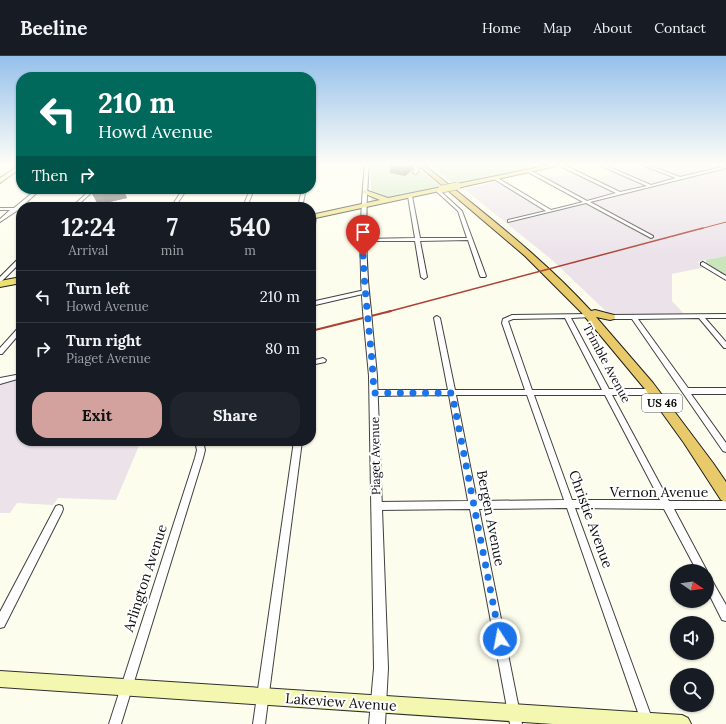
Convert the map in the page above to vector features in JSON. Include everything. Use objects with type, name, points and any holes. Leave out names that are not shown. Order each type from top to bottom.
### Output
[{"type":"highway","name":"US 46","points":[[457,195],[541,266],[593,315],[654,392],[694,446],[726,495]]},
{"type":"highway","name":"US 46","points":[[462,195],[536,256],[593,315],[664,394],[696,436],[726,480]]},
{"type":"highway","points":[[593,315],[610,317]]},
{"type":"main road","points":[[373,195],[388,201]]},
{"type":"main road","points":[[316,216],[414,195]]},
{"type":"main road","points":[[0,284],[16,281]]},
{"type":"main road","name":"Lakeview Avenue","points":[[0,679],[378,704],[515,719],[682,724]]},
{"type":"street","points":[[23,202],[32,195]]},
{"type":"street","name":"Piaget Avenue","points":[[365,195],[363,240],[365,292],[368,311],[374,393],[381,668],[377,724]]},
{"type":"street","points":[[445,195],[460,210],[483,276]]},
{"type":"street","points":[[524,195],[550,211]]},
{"type":"street","points":[[574,195],[651,237]]},
{"type":"street","points":[[510,221],[609,195]]},
{"type":"street","points":[[410,196],[424,277]]},
{"type":"street","points":[[0,209],[15,209]]},
{"type":"street","points":[[0,221],[15,209]]},
{"type":"street","points":[[363,240],[470,239]]},
{"type":"street","points":[[0,280],[16,264]]},
{"type":"street","points":[[703,264],[726,278]]},
{"type":"street","points":[[316,303],[365,292]]},
{"type":"street","points":[[567,316],[593,315]]},
{"type":"street","name":"Christie Avenue","points":[[567,316],[512,317],[505,320],[505,325],[648,723]]},
{"type":"street","name":"Trimble Avenue","points":[[567,316],[698,564]]},
{"type":"street","points":[[700,316],[726,346]]},
{"type":"street","points":[[610,317],[726,316]]},
{"type":"street","points":[[634,317],[726,449]]},
{"type":"street","name":"Bergen Avenue","points":[[437,318],[515,719]]},
{"type":"street","points":[[0,352],[16,334]]},
{"type":"street","points":[[316,362],[323,360]]},
{"type":"street","points":[[0,380],[16,377]]},
{"type":"street","points":[[685,391],[726,391]]},
{"type":"street","points":[[374,393],[654,392]]},
{"type":"street","name":"Arlington Avenue","points":[[115,724],[199,458],[201,450],[200,446]]},
{"type":"street","points":[[259,724],[297,446]]},
{"type":"street","name":"Vernon Avenue","points":[[376,506],[570,504],[726,505]]},
{"type":"street","points":[[0,624],[59,509]]},
{"type":"street","points":[[714,593],[726,616]]},
{"type":"shaded area","points":[[472,195],[522,195],[549,211],[584,202],[572,195],[726,195],[726,256],[697,262],[706,267],[672,274],[672,301],[687,317],[612,317],[551,259]]},
{"type":"shaded area","points":[[16,380],[16,446],[139,446],[116,500],[58,498],[53,505],[17,503],[10,513],[0,513],[0,385]]},
{"type":"green space","points":[[371,195],[403,195],[371,202]]},
{"type":"green space","points":[[726,256],[726,275],[706,263],[706,260]]},
{"type":"railway","points":[[700,229],[726,222]]},
{"type":"railway","points":[[387,312],[703,228]]},
{"type":"railway","points":[[387,312],[391,311]]},
{"type":"railway","points":[[316,330],[387,312]]},
{"type":"route","points":[[363,256],[364,287],[368,311],[374,393],[452,393],[500,639]]}]
